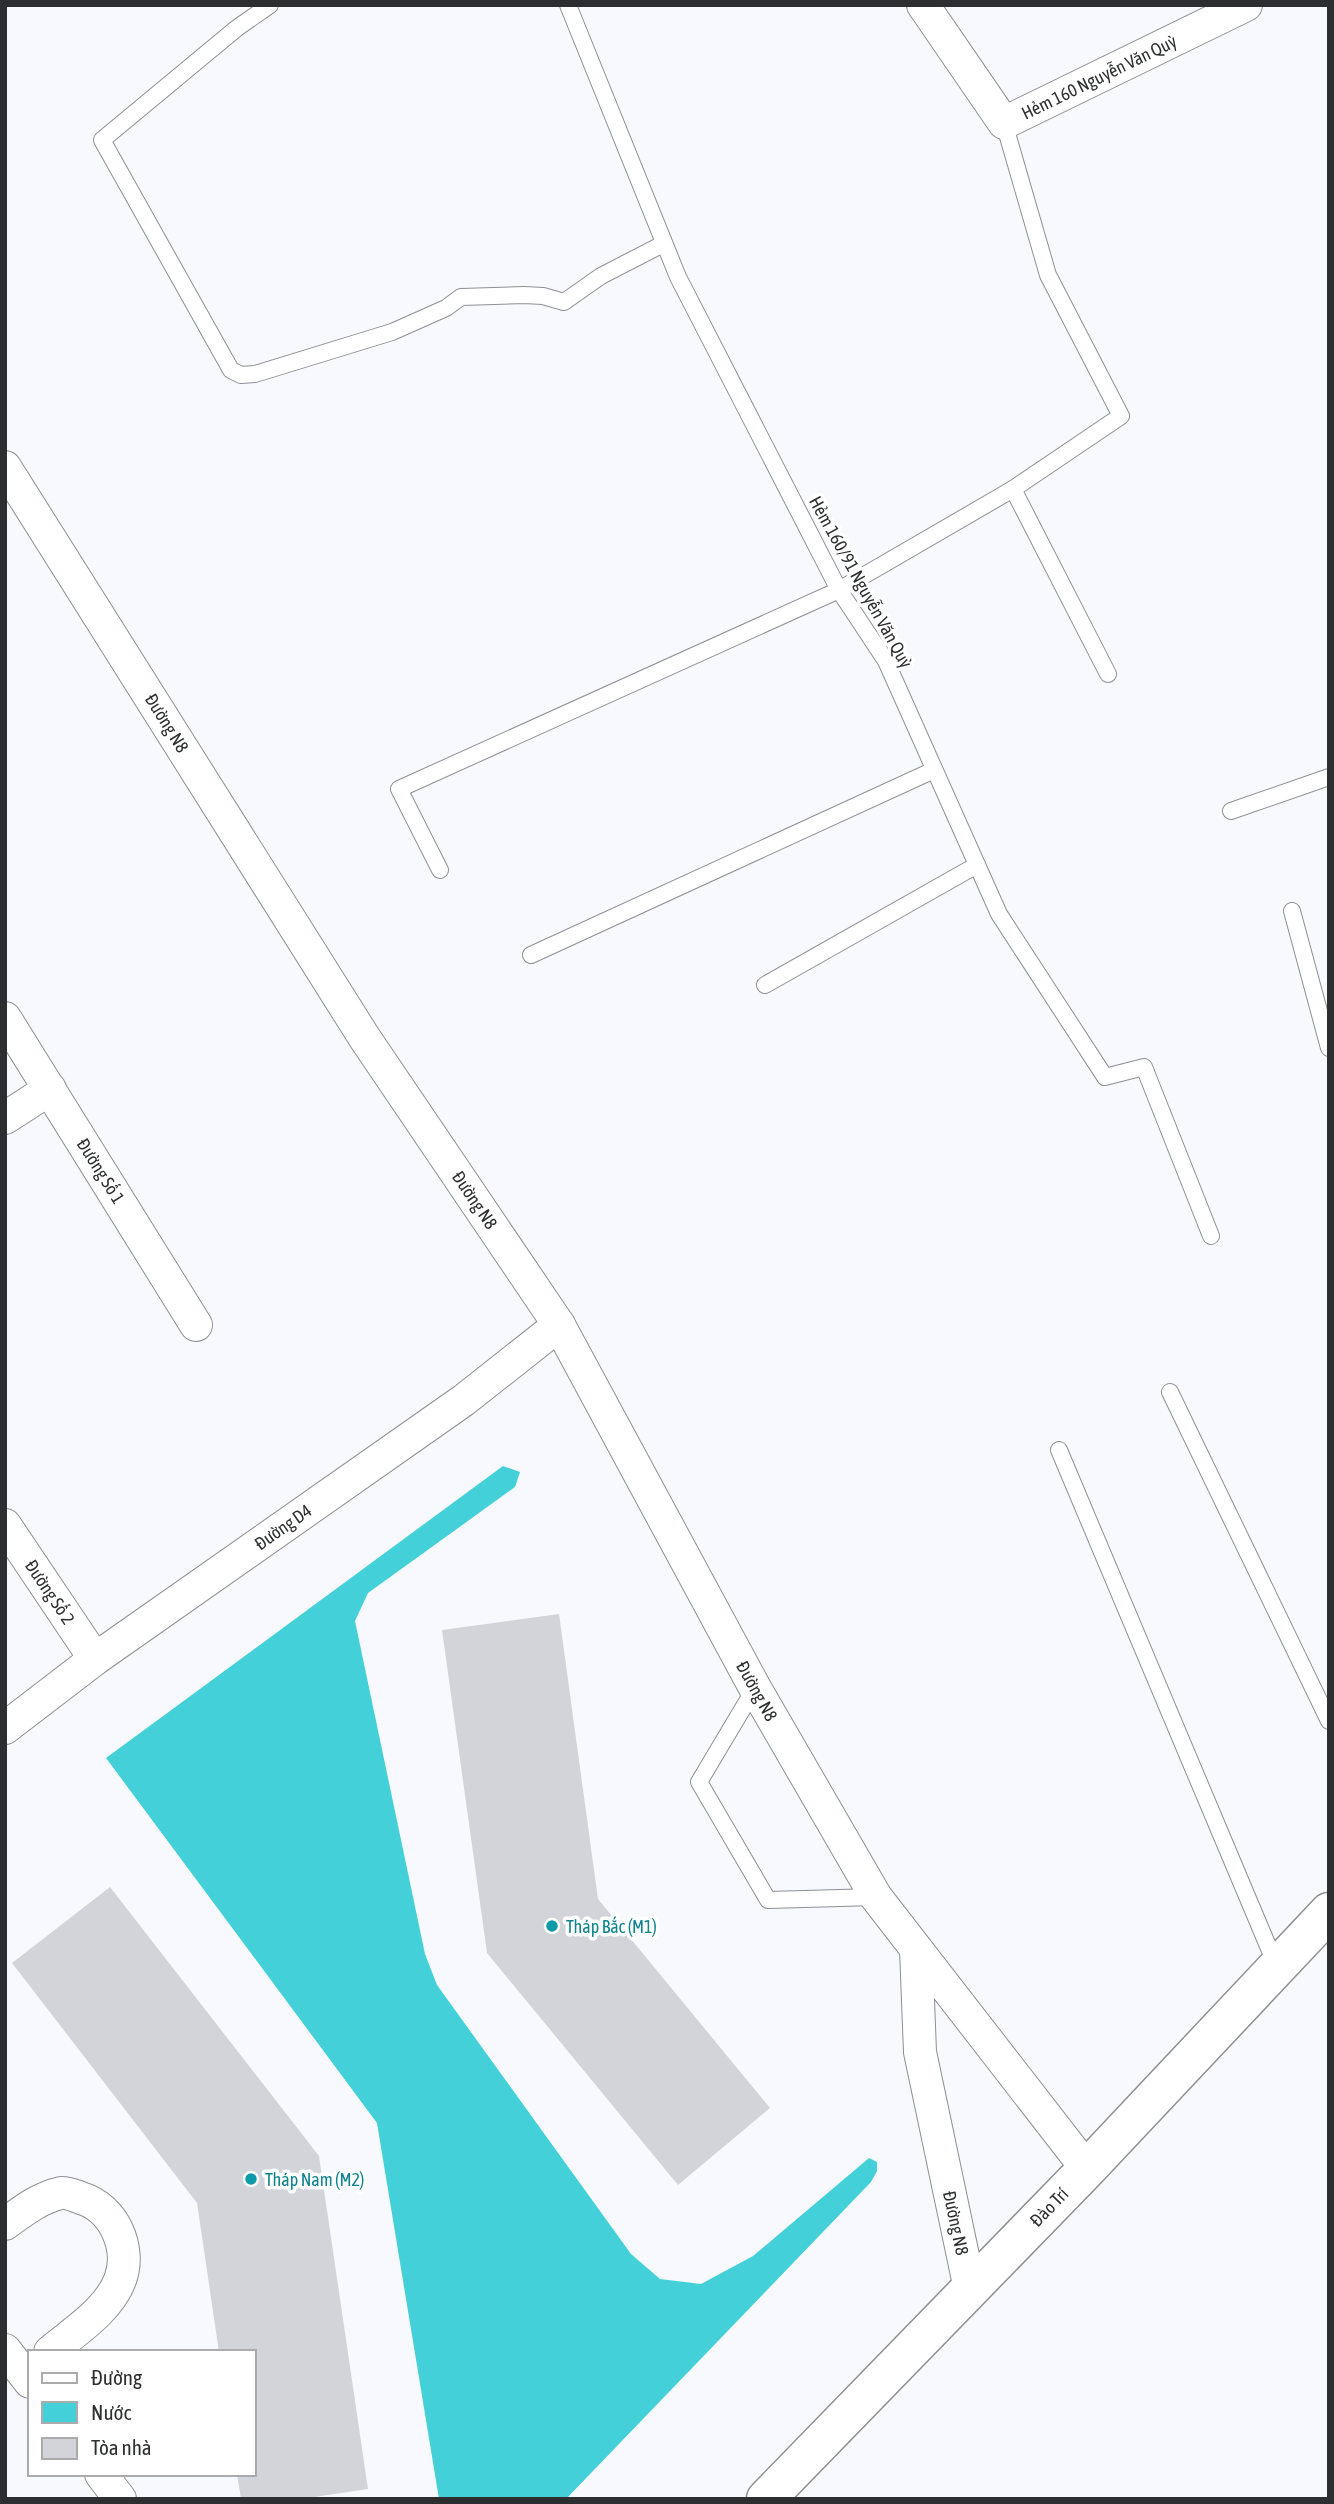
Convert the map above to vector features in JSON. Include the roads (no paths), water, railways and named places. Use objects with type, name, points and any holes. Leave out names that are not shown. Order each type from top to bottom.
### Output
[{"type":"street","name":"Hẻm 160 Nguyễn Văn Quỳ","points":[[923,5],[1004,123],[1246,5]]},
{"type":"street","name":"Đường N8","points":[[5,467],[364,1037],[559,1325],[755,1688],[877,1897],[1087,2169]]},
{"type":"street","name":"Đường Số 1","points":[[5,1018],[196,1325]]},
{"type":"street","points":[[5,1118],[50,1089]]},
{"type":"street","name":"Đường D4","points":[[5,1728],[95,1659],[464,1400],[559,1325]]},
{"type":"street","name":"Đường Số 2","points":[[5,1524],[95,1659]]},
{"type":"street","name":"Đào Trí","points":[[766,2499],[1087,2169],[1276,1965],[1329,1912]]},
{"type":"street","name":"Đường N8","points":[[916,1949],[920,2052],[970,2289]]},
{"type":"street","points":[[5,2224],[33,2204],[64,2192],[93,2202],[121,2236],[125,2258],[120,2281],[103,2307],[52,2350]]},
{"type":"street","points":[[103,2476],[120,2499]]},
{"type":"lane","points":[[270,5],[237,28],[102,140],[231,370],[241,375],[255,374],[354,345],[429,316],[461,297],[524,295],[543,296],[564,302],[601,276],[663,244]]},
{"type":"lane","name":"Hẻm 160/91 Nguyễn Văn Quỳ","points":[[568,5],[663,244],[839,590],[886,661],[999,914],[1104,1077],[1144,1067],[1211,1236]]},
{"type":"lane","points":[[440,870],[399,789],[839,590],[1013,489],[1121,416],[1048,275],[1004,123]]},
{"type":"lane","points":[[1013,489],[1108,674]]},
{"type":"lane","points":[[531,955],[934,769]]},
{"type":"lane","points":[[1231,811],[1329,777]]},
{"type":"lane","points":[[765,985],[977,865]]},
{"type":"lane","points":[[1292,911],[1329,1048]]},
{"type":"lane","points":[[1170,1392],[1329,1721]]},
{"type":"lane","points":[[1059,1450],[1276,1965]]},
{"type":"lane","points":[[755,1688],[699,1782],[768,1900],[877,1897]]},
{"type":"water","points":[[503,1466],[520,1472],[515,1487],[368,1593],[355,1621],[425,1954],[437,1985],[631,2254],[660,2279],[701,2284],[753,2256],[869,2158],[877,2162],[877,2171],[871,2182],[566,2499],[439,2499],[377,2123],[106,1758]]},
{"type":"place","name":"Tháp Bắc (M1)","points":[[552,1926]]},
{"type":"place","name":"Tháp Nam (M2)","points":[[251,2179]]}]
